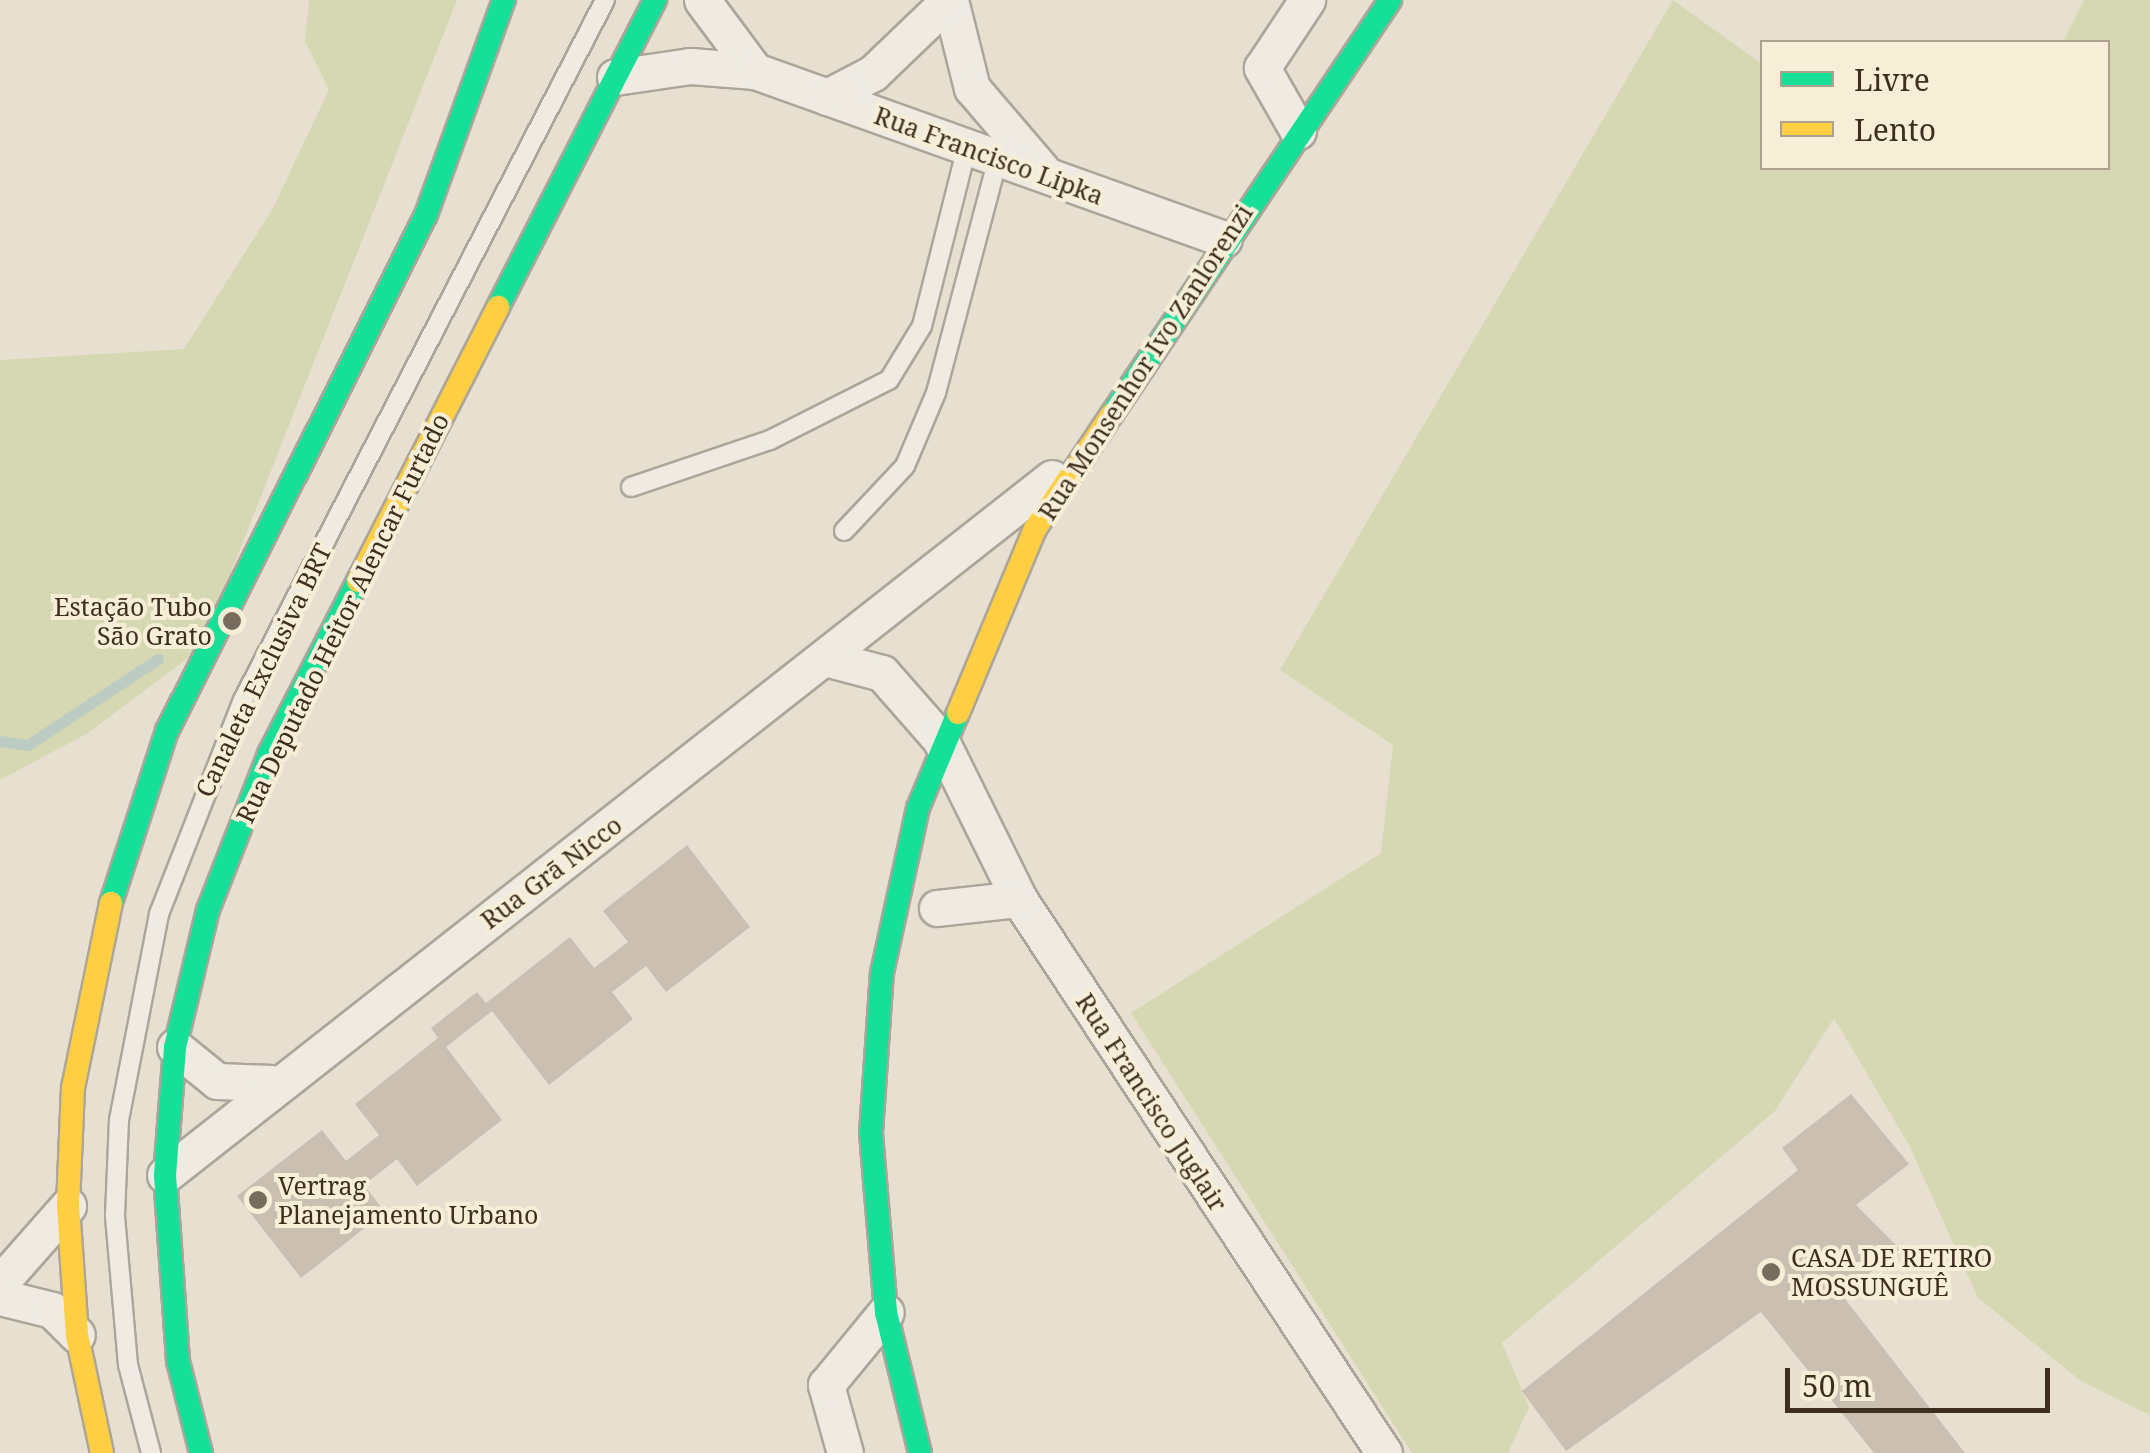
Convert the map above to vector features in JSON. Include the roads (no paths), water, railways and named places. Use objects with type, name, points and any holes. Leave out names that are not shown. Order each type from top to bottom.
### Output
[{"type":"street","points":[[102,1453],[77,1336],[68,1206],[84,1014],[130,834],[199,662],[426,215],[504,0]]},
{"type":"street","name":"Rua Deputado Heitor Alencar Furtado","points":[[201,1453],[178,1361],[164,1175],[175,1047],[208,910],[268,754],[655,0]]},
{"type":"street","points":[[702,0],[756,71]]},
{"type":"street","points":[[827,97],[873,73],[950,0],[972,88],[1048,176]]},
{"type":"street","points":[[1298,131],[1262,68],[1308,0]]},
{"type":"street","name":"Rua Monsenhor Ivo Zanlorenzi","points":[[920,1453],[886,1312],[873,1194],[874,1051],[896,890],[940,739],[1007,583],[1077,458],[1390,0]]},
{"type":"street","name":"Rua Francisco Lipka","points":[[615,78],[690,66],[756,71],[1224,238]]},
{"type":"street","name":"Rua Grã Nicco","points":[[164,1175],[272,1083],[829,659],[1077,458]]},
{"type":"street","points":[[829,659],[882,673],[940,739]]},
{"type":"street","name":"Rua Francisco Juglair","points":[[940,739],[1019,900],[1384,1453]]},
{"type":"street","points":[[937,908],[1019,900]]},
{"type":"street","points":[[175,1047],[217,1081],[272,1083]]},
{"type":"street","points":[[0,1284],[68,1206]]},
{"type":"street","points":[[0,1297],[52,1310],[77,1336]]},
{"type":"street","points":[[845,1453],[826,1385],[886,1312]]},
{"type":"lane","name":"Canaleta Exclusiva BRT","points":[[151,1453],[128,1365],[114,1215],[118,1120],[159,914],[243,700],[605,0]]},
{"type":"lane","points":[[632,487],[788,432],[889,380],[922,326],[983,152]]},
{"type":"lane","points":[[844,531],[905,466],[936,392],[983,152]]},
{"type":"waterway","points":[[0,741],[28,745],[158,659]]},
{"type":"place","name":"Estação Tubo São Grato","points":[[232,621]]},
{"type":"place","name":"Vertrag Planejamento Urbano","points":[[258,1200]]},
{"type":"place","name":"CASA DE RETIRO MOSSUNGUÊ","points":[[1771,1272]]}]
